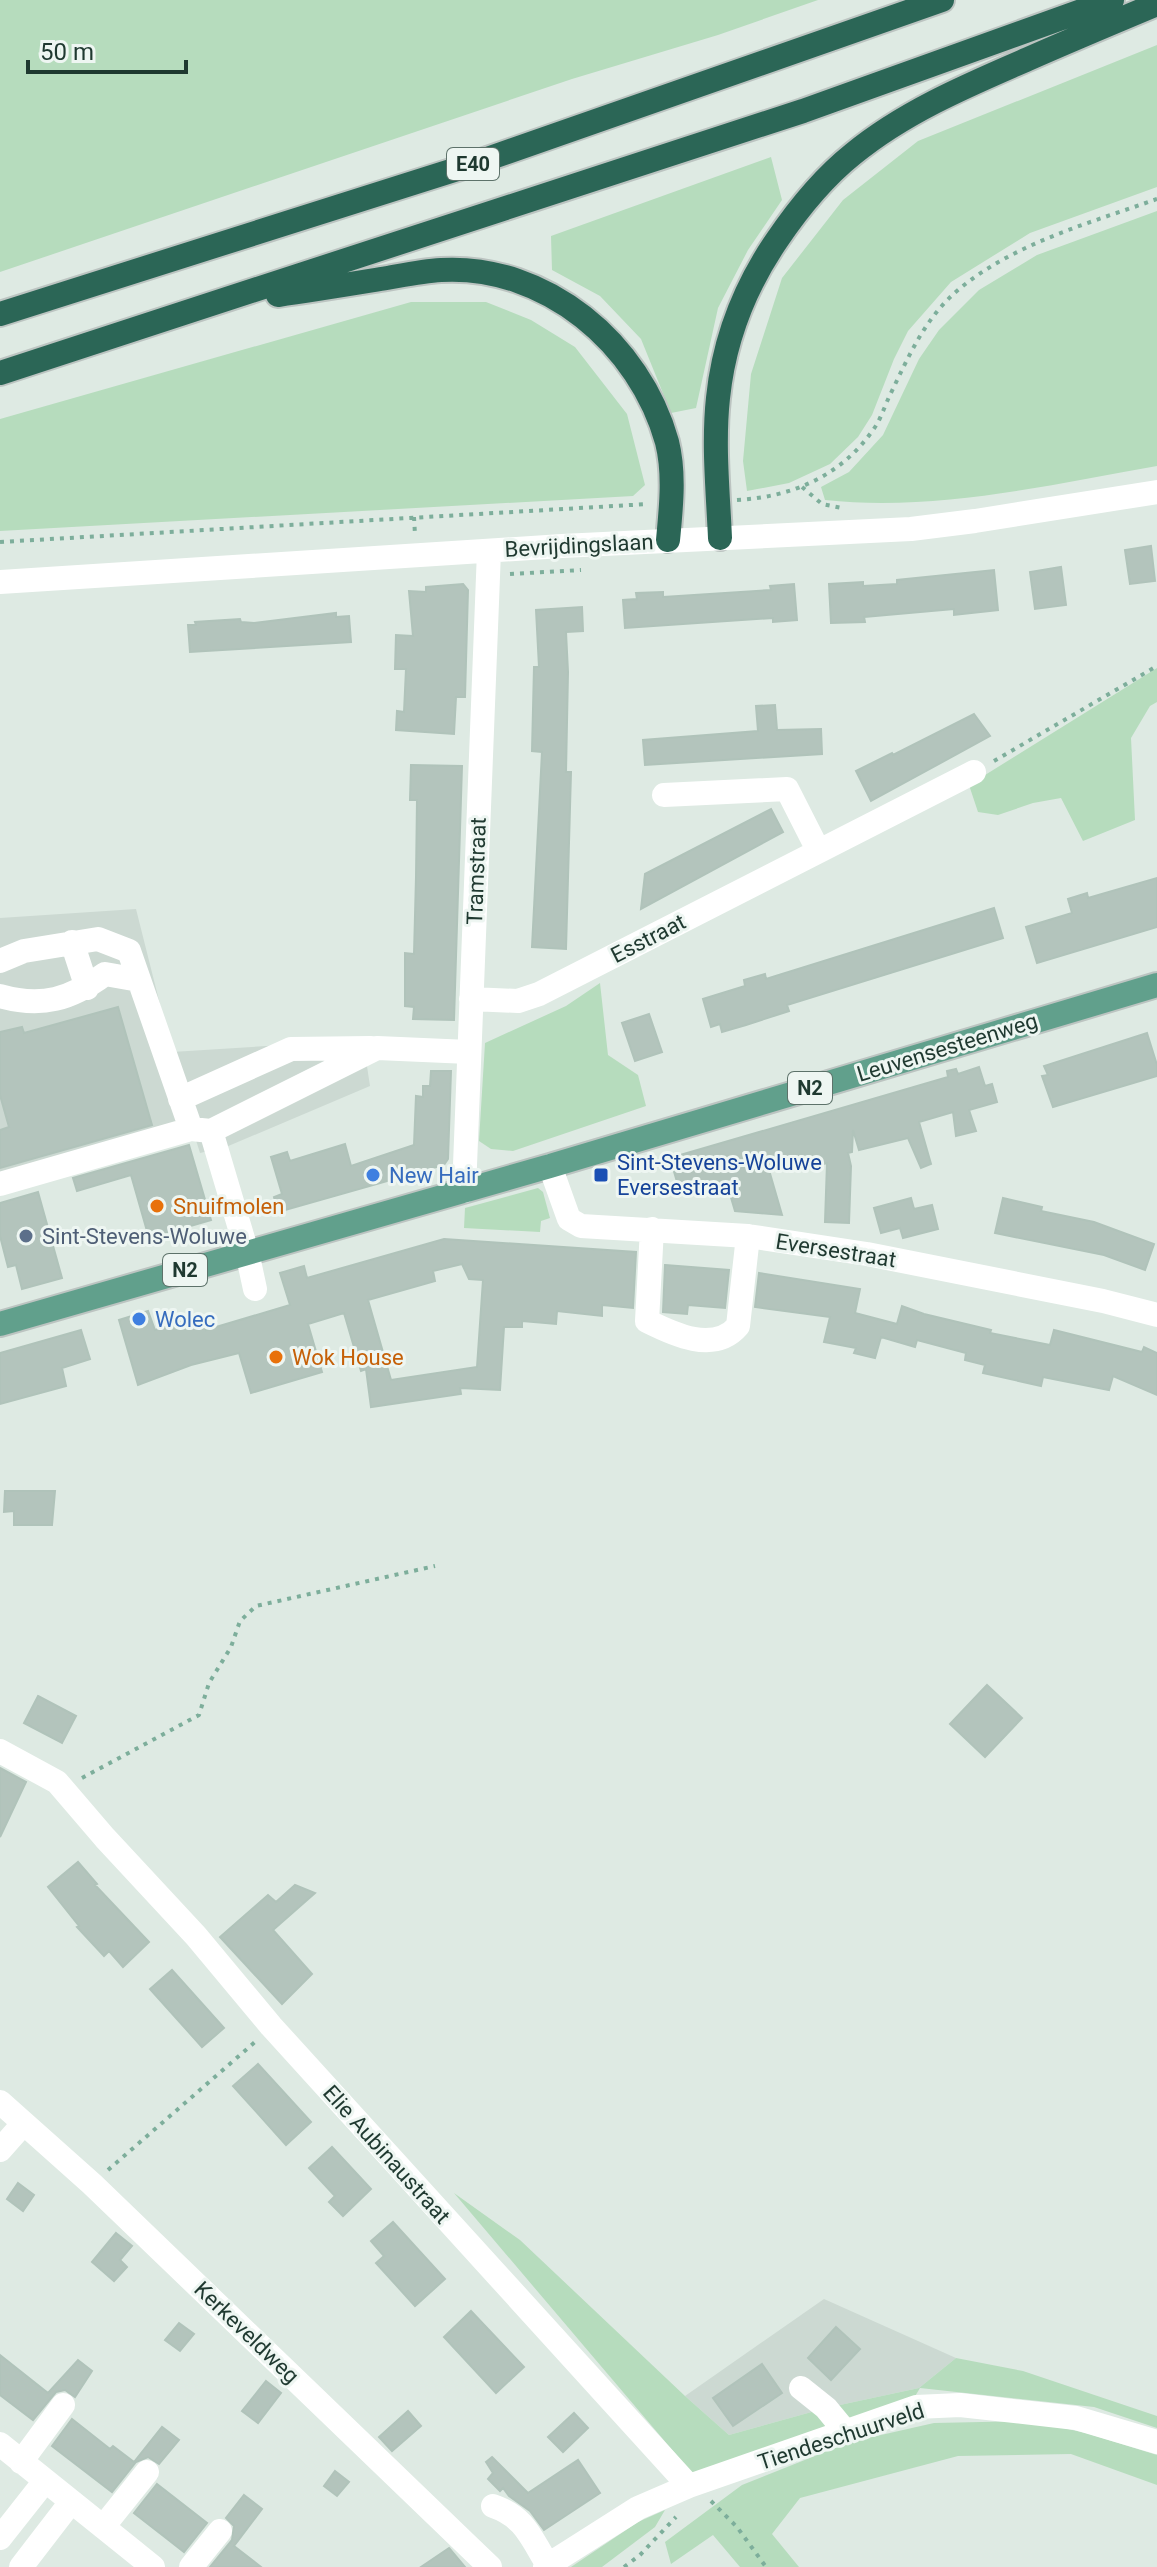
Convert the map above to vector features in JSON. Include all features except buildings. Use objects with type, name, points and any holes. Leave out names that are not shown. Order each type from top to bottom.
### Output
[{"type":"highway","name":"E40","points":[[0,314],[473,164],[942,0]]},
{"type":"highway","name":"E40","points":[[0,373],[803,111],[1112,0]]},
{"type":"highway","points":[[720,538],[716,439],[718,399],[737,313],[756,271],[813,193],[854,153],[937,100],[1157,4]]},
{"type":"highway","points":[[204,307],[442,270],[476,272],[535,287],[589,319],[636,374],[667,442],[672,472],[668,540]]},
{"type":"main road","name":"Leuvensesteenweg","points":[[0,1324],[550,1166],[1157,985]]},
{"type":"street","name":"Bevrijdingslaan","points":[[0,582],[668,540],[911,529],[1157,492]]},
{"type":"street","name":"Tramstraat","points":[[464,1191],[489,551]]},
{"type":"street","name":"Esstraat","points":[[471,999],[518,1001],[539,994],[974,772]]},
{"type":"street","points":[[664,795],[787,789],[818,850]]},
{"type":"street","points":[[0,961],[24,951],[98,939],[129,951],[180,1099],[201,1130],[247,1252],[255,1289]]},
{"type":"street","points":[[72,942],[87,988]]},
{"type":"street","points":[[0,996],[19,1002],[45,1002],[87,988],[105,974],[139,980]]},
{"type":"street","points":[[180,1099],[291,1049],[377,1048],[469,1052]]},
{"type":"street","points":[[0,1184],[201,1130],[377,1048]]},
{"type":"street","name":"Eversestraat","points":[[550,1166],[569,1219],[581,1226],[748,1236],[882,1257],[1103,1301],[1157,1315]]},
{"type":"street","points":[[652,1229],[647,1321],[679,1336],[704,1341],[730,1335],[738,1326],[748,1236]]},
{"type":"street","name":"Elie Aubinaustraat","points":[[0,1751],[57,1782],[196,1936],[271,2026],[689,2486]]},
{"type":"street","name":"Kerkeveldweg","points":[[1,2104],[92,2184],[490,2567]]},
{"type":"street","points":[[0,2150],[23,2124]]},
{"type":"street","points":[[801,2388],[826,2408],[845,2431]]},
{"type":"street","points":[[21,2462],[63,2405]]},
{"type":"street","name":"Tiendeschuurveld","points":[[547,2566],[638,2508],[689,2486],[916,2407],[960,2405],[1076,2418],[1157,2442]]},
{"type":"street","points":[[0,2444],[148,2565]]},
{"type":"street","points":[[98,2523],[142,2468]]},
{"type":"street","points":[[0,2538],[45,2481]]},
{"type":"street","points":[[21,2567],[71,2502]]},
{"type":"street","points":[[493,2506],[509,2511],[518,2518],[547,2566]]},
{"type":"street","points":[[191,2567],[226,2535],[211,2567]]},
{"type":"path","points":[[745,499],[771,497],[791,491],[815,482],[842,465],[874,429],[918,337],[938,309],[981,273],[1037,243],[1157,199]]},
{"type":"path","points":[[0,542],[652,503]]},
{"type":"path","points":[[974,772],[1157,666]]},
{"type":"path","points":[[63,1789],[199,1715],[209,1683],[231,1647],[240,1621],[256,1606],[435,1566]]},
{"type":"path","points":[[92,2184],[250,2047]]},
{"type":"path","points":[[624,2567],[669,2527],[682,2507],[689,2486],[710,2499],[737,2527],[766,2567]]},
{"type":"shaded area","points":[[136,909],[172,1052],[363,1040],[370,1086],[226,1147],[200,1153],[194,1134],[0,1191],[0,918]]},
{"type":"shaded area","points":[[824,2299],[956,2358],[919,2388],[826,2408],[729,2435],[685,2396]]},
{"type":"green space","points":[[0,0],[818,0],[718,35],[572,79],[0,272]]},
{"type":"green space","points":[[1157,45],[1157,187],[1030,233],[951,282],[908,331],[872,415],[858,437],[830,464],[789,483],[747,491],[743,461],[751,374],[782,278],[843,200],[918,141]]},
{"type":"green space","points":[[771,157],[782,200],[748,250],[718,308],[696,408],[671,413],[641,339],[600,296],[552,270],[551,236]]},
{"type":"green space","points":[[1157,211],[1157,466],[950,500],[866,503],[825,500],[821,487],[849,472],[883,435],[919,359],[939,330],[979,290],[1037,255]]},
{"type":"green space","points":[[411,302],[486,302],[531,320],[575,347],[627,414],[645,485],[633,496],[0,531],[0,419]]},
{"type":"green space","points":[[1157,668],[1157,702],[1150,706],[1131,738],[1135,820],[1083,841],[1061,798],[1033,803],[998,815],[978,812],[969,785]]},
{"type":"green space","points":[[600,983],[608,1055],[638,1075],[646,1106],[513,1151],[491,1149],[479,1141],[485,1043],[566,1006]]},
{"type":"green space","points":[[538,1188],[543,1192],[550,1218],[541,1221],[540,1232],[464,1228],[465,1208]]},
{"type":"green space","points":[[454,2193],[520,2240],[729,2435],[826,2408],[919,2388],[956,2358],[1023,2371],[1157,2416],[1157,2428],[1094,2407],[920,2388],[914,2398],[696,2478]]},
{"type":"green space","points":[[1031,2421],[1086,2433],[1157,2455],[1157,2485],[1071,2454],[958,2456],[800,2498],[772,2534],[799,2567],[740,2567],[713,2535],[671,2564],[665,2542],[742,2485],[850,2442],[934,2423]]},
{"type":"green space","points":[[665,2510],[655,2527],[602,2567],[571,2567],[638,2522]]},
{"type":"place","name":"New Hair","points":[[373,1175]]},
{"type":"place","name":"Sint-Stevens-Woluwe Eversestraat","points":[[601,1175]]},
{"type":"place","name":"Snuifmolen","points":[[157,1206]]},
{"type":"place","name":"Sint-Stevens-Woluwe","points":[[26,1236]]},
{"type":"place","name":"Wolec","points":[[139,1319]]},
{"type":"place","name":"Wok House","points":[[276,1357]]}]
